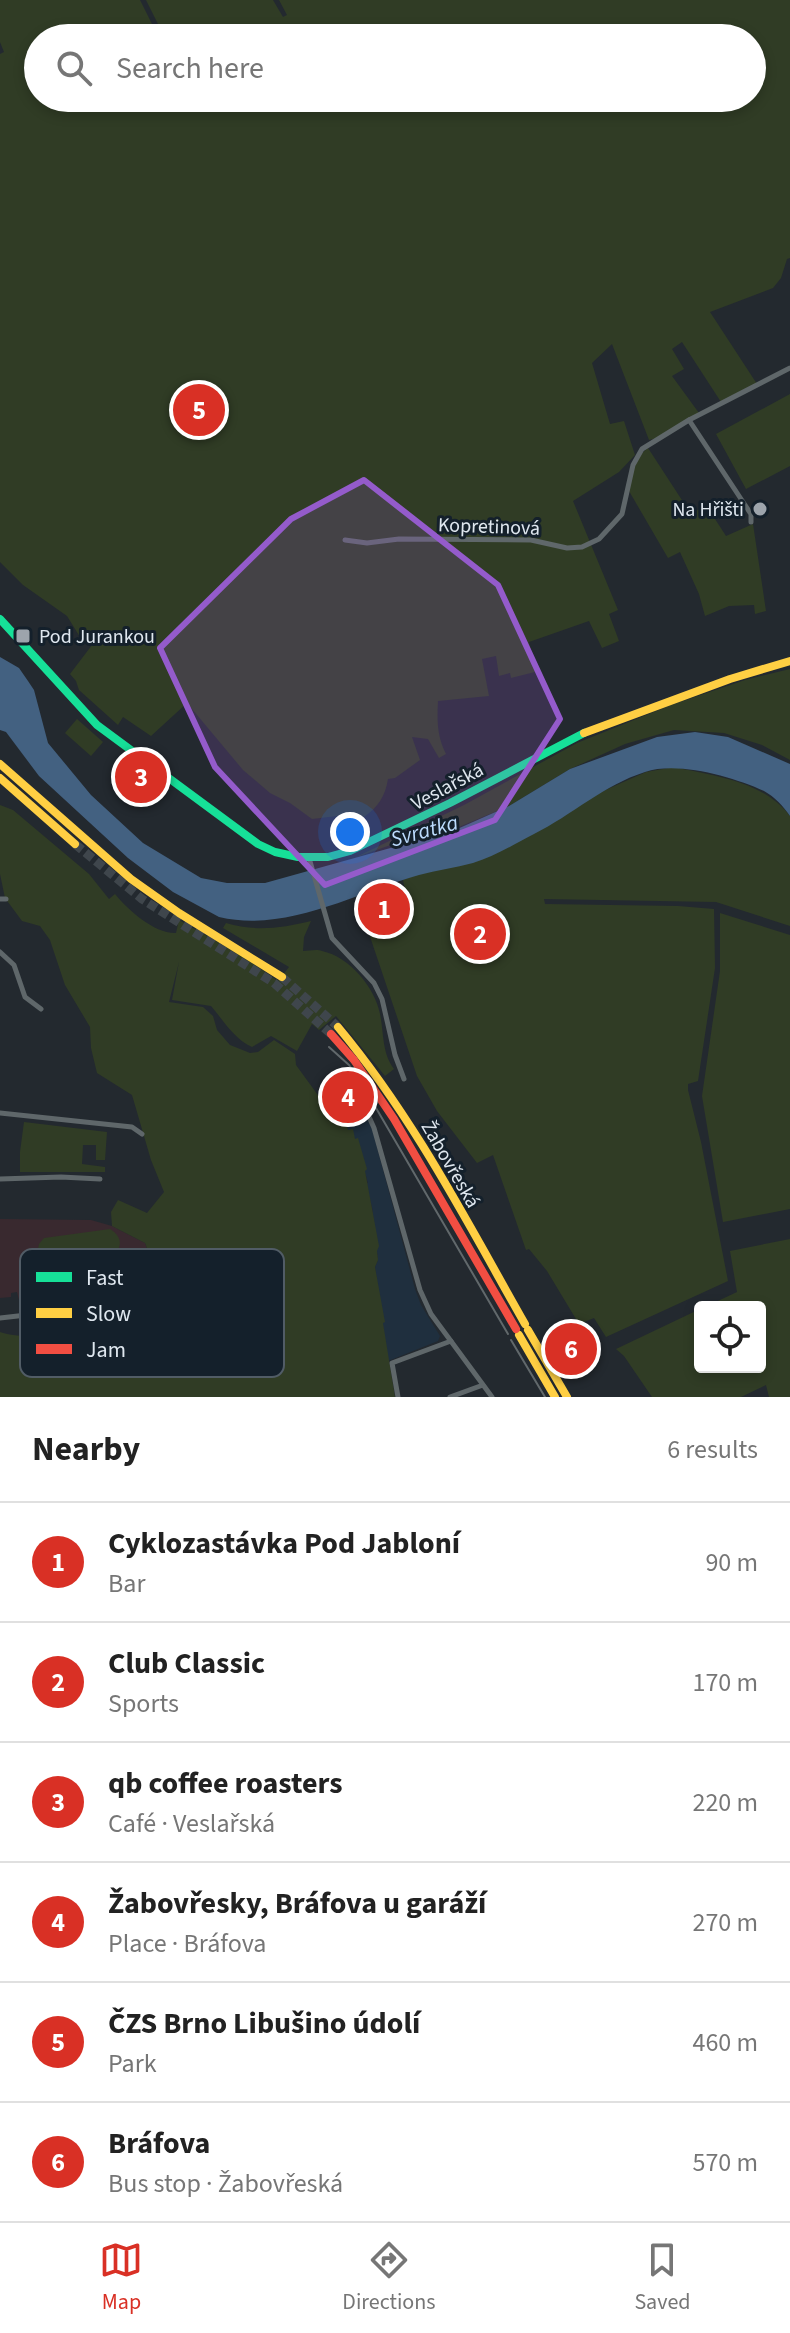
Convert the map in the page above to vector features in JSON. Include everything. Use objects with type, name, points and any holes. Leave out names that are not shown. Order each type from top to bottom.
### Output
[{"type":"main road","name":"Veslařská","points":[[0,619],[79,708],[113,738],[258,844],[285,855],[309,858],[328,857],[368,845],[579,735],[730,679],[790,661]]},
{"type":"main road","points":[[0,764],[147,891],[282,977]]},
{"type":"main road","points":[[0,778],[75,844]]},
{"type":"main road","name":"Žabovřeská","points":[[335,1030],[567,1397]]},
{"type":"main road","name":"Žabovřeská","points":[[522,1329],[555,1397]]},
{"type":"street","name":"Kopretinová","points":[[345,540],[367,543],[399,539],[531,540],[567,548],[582,547],[599,539],[622,514],[633,465],[642,449],[689,420],[790,368]]},
{"type":"street","points":[[689,420],[751,514],[751,522]]},
{"type":"street","points":[[309,858],[336,945],[374,983],[382,999],[404,1079]]},
{"type":"street","points":[[0,952],[13,964],[25,997],[41,1009]]},
{"type":"street","points":[[349,1080],[358,1092],[374,1128],[420,1290],[431,1314],[492,1397]]},
{"type":"street","points":[[0,1113],[132,1127],[142,1134]]},
{"type":"street","points":[[0,1179],[100,1179]]},
{"type":"street","points":[[0,1318],[20,1316]]},
{"type":"street","points":[[398,1397],[392,1363],[451,1341]]},
{"type":"street","points":[[450,1397],[483,1385]]},
{"type":"highlighted area","points":[[364,480],[498,585],[560,719],[495,820],[325,885],[215,767],[160,648],[291,519]]},
{"type":"shaded area","points":[[363,1095],[415,1289],[440,1336],[438,1341],[388,1361],[375,1267],[378,1260],[368,1183],[355,1139],[348,1130],[339,1101]]},
{"type":"shaded area","points":[[0,1219],[91,1220],[112,1226],[145,1243],[147,1249],[20,1249],[20,1304],[17,1292],[11,1293],[11,1297],[0,1298]]},
{"type":"green space","points":[[0,0],[140,0],[152,24],[24,24],[24,112],[766,112],[766,24],[158,24],[146,0],[273,0],[283,17],[287,15],[279,0],[790,0],[790,258],[773,288],[710,312],[757,384],[721,402],[682,342],[672,349],[684,369],[672,376],[699,413],[661,437],[649,440],[612,344],[592,363],[610,424],[624,421],[635,455],[619,472],[573,501],[618,610],[609,614],[619,641],[602,648],[589,621],[529,642],[535,672],[511,678],[510,673],[499,676],[496,656],[482,659],[489,696],[438,701],[438,728],[446,754],[439,758],[428,739],[412,737],[420,760],[395,778],[388,779],[380,801],[364,817],[346,815],[312,819],[270,793],[243,770],[187,703],[151,736],[123,717],[118,725],[79,690],[70,674],[92,645],[84,635],[80,637],[67,616],[23,585],[0,562],[0,54],[4,52],[0,42]]},
{"type":"green space","points":[[790,394],[790,466],[746,489],[716,434]]},
{"type":"green space","points":[[648,448],[691,514],[706,505],[726,536],[753,524],[766,611],[755,614],[754,605],[729,606],[705,616],[699,594],[680,552],[668,558],[629,491],[637,462]]},
{"type":"green space","points":[[790,669],[790,760],[762,745],[724,733],[674,730],[625,744],[570,769],[509,806],[454,829],[402,841],[354,858],[464,805],[577,743],[671,705],[745,680]]},
{"type":"green space","points":[[77,719],[103,742],[91,756],[65,733]]},
{"type":"green space","points":[[674,767],[752,787],[779,804],[790,816],[790,926],[716,902],[544,899],[545,904],[714,909],[715,968],[698,1081],[688,1084],[688,1090],[728,1281],[606,1337],[594,1318],[579,1324],[547,1271],[529,1249],[526,1250],[493,1155],[477,1163],[437,1111],[417,1076],[359,904],[389,901],[408,904],[403,880],[646,772]]},
{"type":"green space","points":[[0,805],[13,810],[89,874],[109,899],[115,894],[134,914],[159,930],[176,933],[179,920],[244,957],[278,981],[289,967],[223,928],[226,923],[268,928],[311,921],[304,937],[303,951],[318,950],[332,954],[351,967],[367,984],[377,1004],[385,1050],[394,1069],[385,1076],[336,1016],[319,1030],[312,1024],[297,1051],[271,1036],[252,1047],[234,1034],[211,1006],[172,1000],[179,962],[169,1002],[203,1007],[213,1016],[217,1030],[230,1045],[250,1053],[258,1052],[274,1040],[295,1054],[296,1065],[328,1109],[339,1101],[348,1130],[353,1129],[355,1139],[358,1138],[367,1169],[379,1246],[375,1267],[395,1397],[0,1397],[0,1332],[20,1335],[20,1377],[284,1377],[284,1249],[147,1249],[145,1243],[112,1226],[111,1212],[118,1200],[147,1213],[164,1192],[132,1095],[97,1073],[90,1027],[65,985],[50,940],[40,926],[22,921],[5,898],[0,874]]},
{"type":"green space","points":[[720,913],[790,935],[790,1209],[723,1222],[702,1096],[720,971]]},
{"type":"green space","points":[[24,1122],[107,1132],[105,1160],[96,1160],[96,1145],[83,1145],[82,1164],[105,1167],[105,1172],[20,1172]]},
{"type":"green space","points":[[110,1229],[120,1240],[118,1249],[38,1249],[44,1238]]},
{"type":"green space","points":[[790,1239],[790,1397],[769,1397],[766,1385],[741,1397],[652,1397],[616,1349],[694,1312],[694,1373],[766,1373],[766,1301],[718,1301],[737,1292],[730,1251]]},
{"type":"water","points":[[0,657],[19,668],[34,690],[48,743],[91,795],[143,843],[201,878],[227,883],[265,883],[455,830],[509,806],[570,769],[657,737],[695,732],[728,737],[790,764],[790,816],[768,793],[737,781],[689,769],[658,769],[616,784],[548,826],[473,863],[419,875],[295,915],[244,921],[219,917],[173,892],[128,858],[39,776],[6,732],[0,730]]},
{"type":"tunnel","points":[[75,844],[142,899],[274,983],[331,1034]]},
{"type":"tunnel","points":[[282,977],[338,1027]]},
{"type":"tram line","points":[[329,1047],[349,1065],[362,1084],[508,1334]]},
{"type":"tram line","points":[[511,1340],[545,1397]]},
{"type":"traffic: fast","points":[[0,619],[97,725],[258,844],[298,857],[328,857],[350,851],[584,733]]},
{"type":"traffic: slow","points":[[584,733],[730,679],[790,661]]},
{"type":"traffic: slow","points":[[0,764],[131,879],[282,977]]},
{"type":"traffic: slow","points":[[0,778],[75,844]]},
{"type":"traffic: slow","points":[[338,1027],[415,1134],[525,1324]]},
{"type":"traffic: slow","points":[[528,1330],[567,1397]]},
{"type":"traffic: slow","points":[[519,1335],[555,1397]]},
{"type":"traffic: jam","points":[[331,1034],[354,1060],[394,1119],[516,1329]]},
{"type":"place","name":"ČZS Brno Libušino údolí","points":[[199,410]]},
{"type":"place","name":"Na Hřišti","points":[[760,509]]},
{"type":"place","name":"Pod Jurankou","points":[[23,636]]},
{"type":"place","name":"qb coffee roasters","points":[[141,777]]},
{"type":"place","name":"Cyklozastávka Pod Jabloní","points":[[384,909]]},
{"type":"place","name":"Club Classic","points":[[480,934]]},
{"type":"place","name":"Žabovřesky, Bráfova u garáží","points":[[348,1097]]},
{"type":"place","name":"Bráfova","points":[[571,1349]]},
{"type":"water label","name":"Svratka","points":[[424,830]]}]
